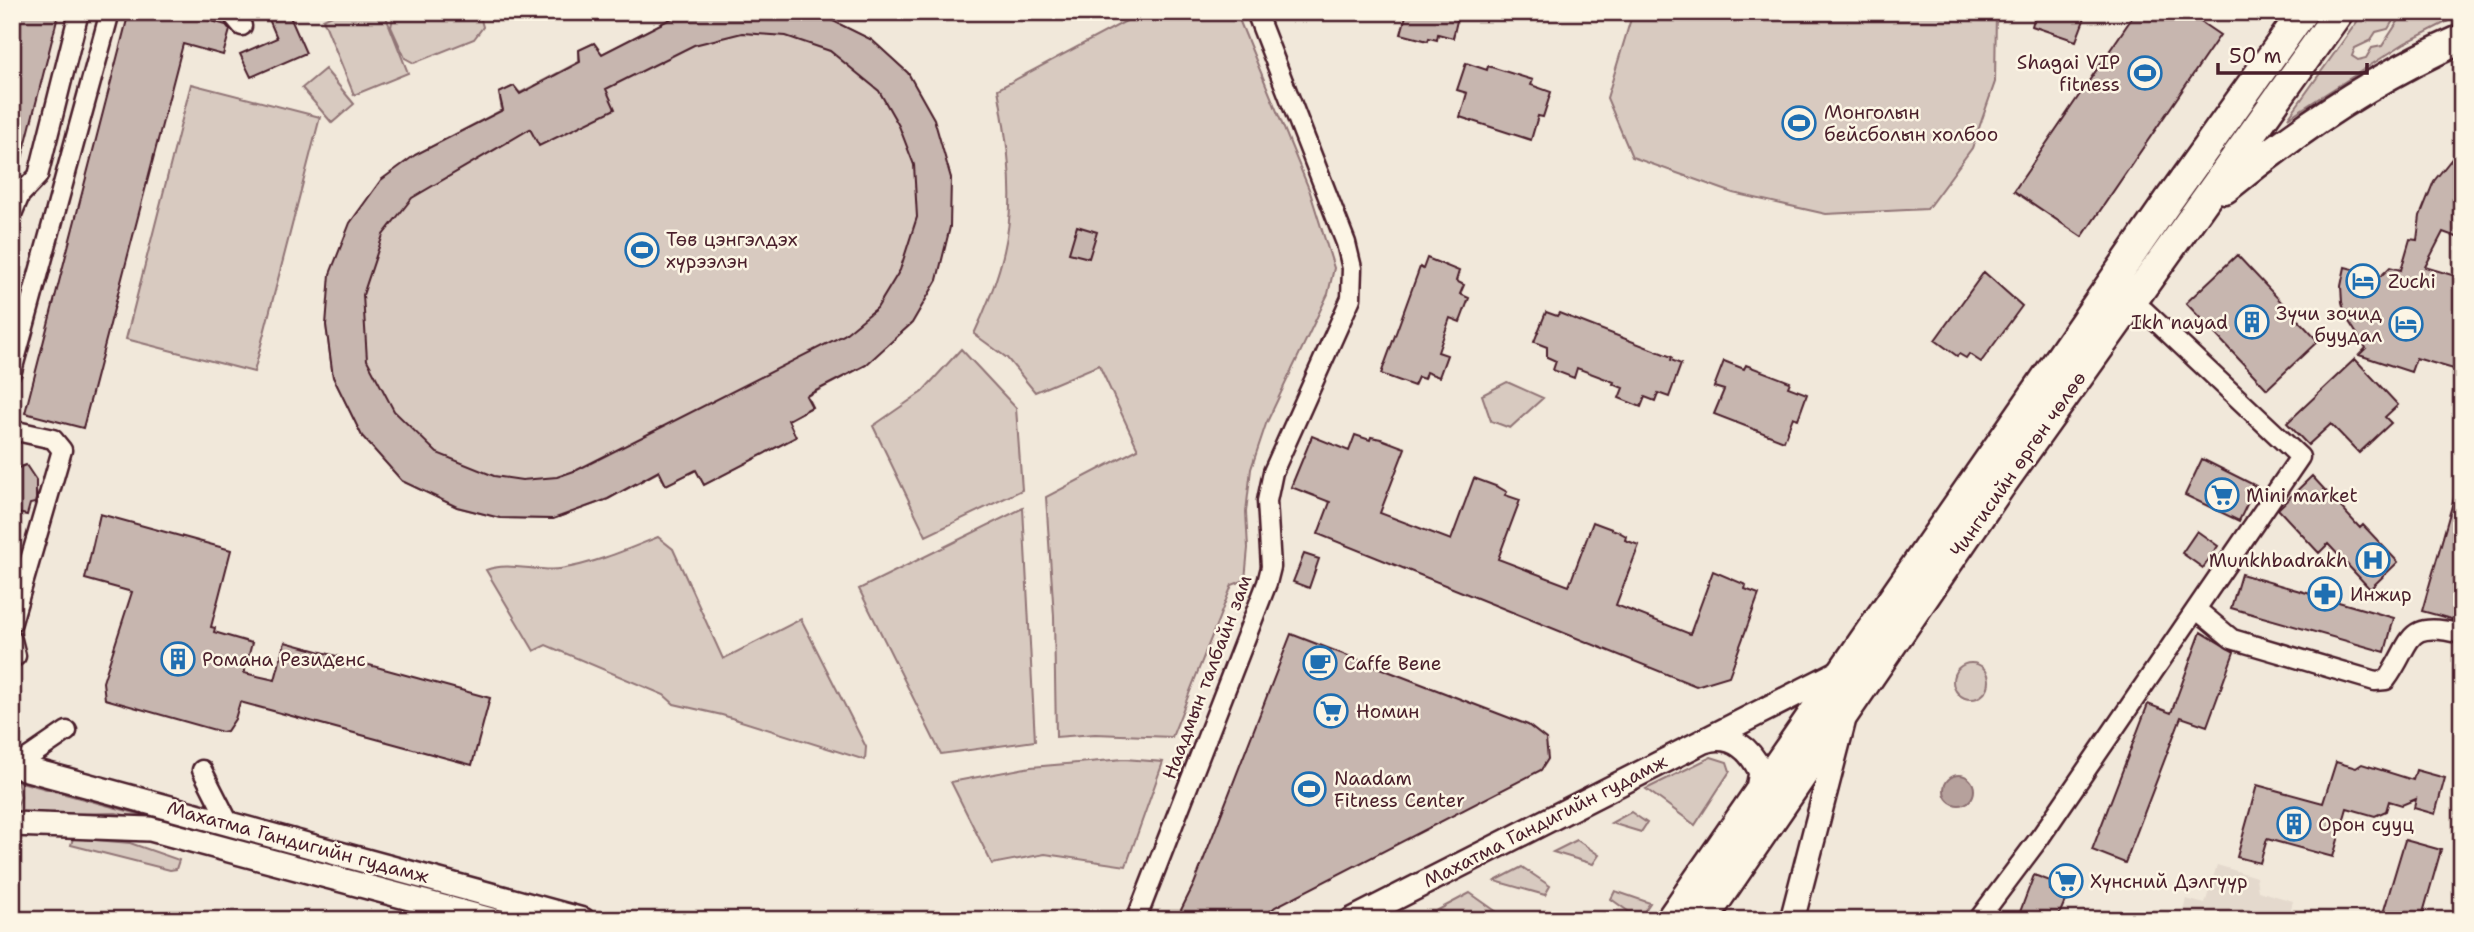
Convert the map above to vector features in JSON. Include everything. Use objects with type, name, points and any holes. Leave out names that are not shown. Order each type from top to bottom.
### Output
[{"type":"highway","name":"Чингисийн өргөн чөлөө","points":[[1670,920],[2169,200],[2303,12]]},
{"type":"highway","name":"Чингисийн өргөн чөлөө","points":[[1703,920],[2131,302],[2339,12]]},
{"type":"highway","points":[[2194,215],[2260,160],[2356,96],[2402,67],[2462,39]]},
{"type":"main road","name":"Махатма Гандигийн гудамж","points":[[1352,920],[1847,668]]},
{"type":"main road","points":[[1792,920],[1845,715]]},
{"type":"main road","points":[[1701,742],[1720,739],[1738,743],[1754,758],[1761,772],[1757,794]]},
{"type":"main road","name":"Махатма Гандигийн гудамж","points":[[14,765],[583,920]]},
{"type":"main road","name":"Махатма Гандигийн гудамж","points":[[12,824],[150,829],[492,920]]},
{"type":"street","points":[[12,214],[20,195],[38,176],[79,12]]},
{"type":"street","points":[[12,370],[110,12]]},
{"type":"street","points":[[230,12],[242,26]]},
{"type":"street","name":"Наадмын талбайн зам","points":[[1136,920],[1267,583],[1271,567],[1267,501],[1273,472],[1351,298],[1352,268],[1336,211],[1256,12]]},
{"type":"street","points":[[66,61],[93,68]]},
{"type":"street","points":[[38,176],[62,184]]},
{"type":"street","points":[[1978,920],[2041,836],[2300,457],[2145,310],[2131,302]]},
{"type":"street","points":[[12,430],[53,439],[62,450],[12,622]]},
{"type":"street","points":[[2196,609],[2232,639],[2375,681],[2386,680],[2409,638],[2415,633],[2439,628],[2462,634]]},
{"type":"street","points":[[14,765],[67,731]]},
{"type":"street","points":[[202,770],[229,823]]},
{"type":"shaded area","points":[[339,12],[384,12],[408,73],[354,95],[323,19]]},
{"type":"shaded area","points":[[394,12],[479,12],[483,27],[474,39],[414,63],[405,58],[391,27]]},
{"type":"shaded area","name":"Төв цэнгэлдэх хүрээлэн","points":[[815,12],[872,40],[908,73],[951,178],[866,365],[807,396],[812,407],[788,420],[796,437],[704,485],[696,470],[666,485],[658,472],[608,499],[553,519],[500,518],[457,507],[402,481],[362,436],[333,377],[326,325],[415,155],[502,110],[499,93],[514,86],[520,93],[579,62],[579,50],[594,43],[602,54],[680,14]]},
{"type":"shaded area","points":[[1143,12],[1236,12],[1309,189],[1334,268],[1328,294],[1266,424],[1251,469],[1246,512],[1248,548],[1245,580],[1232,585],[1172,737],[1095,734],[1056,737],[1054,616],[1046,497],[1138,449],[1099,365],[1035,392],[1007,358],[974,334],[999,269],[1010,214],[1008,157],[998,89]]},
{"type":"shaded area","name":"Монголын бейсболын холбоо","points":[[1633,12],[1996,12],[1995,82],[1972,148],[1927,209],[1826,214],[1733,193],[1632,157],[1607,98]]},
{"type":"shaded area","points":[[2364,12],[2404,12],[2396,16],[2388,29],[2376,32],[2370,41],[2355,48],[2352,56],[2358,60],[2366,58],[2372,48],[2382,46],[2399,20],[2415,12],[2462,14],[2405,43],[2288,118]]},
{"type":"shaded area","points":[[325,69],[354,104],[332,123],[302,88]]},
{"type":"shaded area","points":[[191,84],[320,117],[254,372],[126,339]]},
{"type":"shaded area","points":[[961,349],[1016,408],[1022,490],[926,536],[873,426],[922,392]]},
{"type":"shaded area","points":[[1507,382],[1543,398],[1510,428],[1491,421],[1482,395]]},
{"type":"shaded area","points":[[1023,508],[1035,741],[941,754],[859,589]]},
{"type":"shaded area","points":[[658,537],[673,549],[723,659],[801,619],[866,747],[865,760],[722,715],[674,704],[664,695],[546,645],[534,651],[486,570],[503,566],[551,570],[573,567]]},
{"type":"shaded area","points":[[1971,663],[1984,668],[1989,681],[1984,694],[1971,699],[1958,694],[1953,681],[1958,668]]},
{"type":"shaded area","points":[[1711,757],[1727,762],[1730,771],[1695,825],[1646,789]]},
{"type":"shaded area","points":[[1124,759],[1163,762],[1126,866],[1045,854],[992,864],[951,782],[1031,767]]},
{"type":"shaded area","points":[[1959,775],[1970,779],[1974,790],[1970,801],[1959,805],[1948,801],[1944,790],[1948,779]]},
{"type":"shaded area","points":[[17,781],[183,826],[182,829],[116,813],[13,815],[21,797]]},
{"type":"shaded area","points":[[1631,812],[1647,823],[1641,832],[1611,823]]},
{"type":"shaded area","points":[[73,838],[130,843],[179,860],[176,869],[170,870],[71,845]]},
{"type":"shaded area","points":[[1577,840],[1599,855],[1593,864],[1553,852]]},
{"type":"shaded area","points":[[2217,865],[2256,877],[2258,891],[2293,901],[2288,920],[2180,920],[2186,899],[2205,904]]},
{"type":"shaded area","points":[[1522,867],[1550,886],[1545,895],[1495,881]]},
{"type":"shaded area","points":[[1615,891],[1650,903],[1639,919],[1611,899]]},
{"type":"shaded area","points":[[1470,893],[1504,917],[1502,920],[1474,920],[1438,910]]},
{"type":"building","points":[[12,12],[59,12],[18,174],[12,173]]},
{"type":"building","points":[[129,12],[191,12],[190,15],[226,25],[230,30],[223,55],[183,44],[83,428],[25,413]]},
{"type":"building","points":[[266,12],[288,12],[306,53],[251,77],[240,54],[277,38]]},
{"type":"building","points":[[815,12],[872,40],[908,73],[934,119],[951,178],[950,227],[937,280],[912,323],[866,365],[806,396],[812,407],[788,420],[796,437],[704,485],[696,470],[666,485],[659,471],[608,499],[553,519],[500,518],[457,507],[402,481],[362,436],[333,377],[326,325],[330,274],[350,223],[381,180],[415,155],[503,110],[499,93],[514,86],[520,94],[580,62],[579,50],[594,43],[602,54],[680,14]],"holes":[[[742,33],[786,36],[830,51],[879,91],[899,126],[914,165],[917,217],[900,270],[877,308],[844,335],[577,470],[557,477],[522,480],[494,476],[437,453],[394,411],[367,360],[363,295],[383,235],[412,198],[530,129],[539,146],[615,109],[606,89],[694,45]]]},
{"type":"building","points":[[1407,12],[1459,12],[1453,38],[1438,34],[1437,40],[1429,38],[1428,41],[1401,34]]},
{"type":"building","points":[[2036,12],[2087,12],[2076,41],[2032,26]]},
{"type":"building","points":[[2136,12],[2186,12],[2220,35],[2082,237],[2014,191]]},
{"type":"building","points":[[1466,63],[1487,70],[1488,66],[1533,80],[1531,85],[1551,92],[1543,117],[1538,116],[1531,140],[1460,117],[1467,93],[1457,90]]},
{"type":"building","name":"Зүчи зочид буудал","points":[[2462,146],[2462,239],[2443,232],[2425,267],[2462,278],[2462,353],[2457,370],[2416,358],[2411,372],[2359,355],[2366,348],[2346,317],[2342,302],[2341,286],[2345,267],[2381,276],[2390,267],[2401,270],[2410,239],[2417,240],[2420,216],[2434,181]]},
{"type":"building","points":[[1077,226],[1097,232],[1089,258],[1069,253]]},
{"type":"building","name":"Ikh nayad","points":[[2237,255],[2318,341],[2267,389],[2186,303]]},
{"type":"building","points":[[1427,258],[1459,271],[1456,281],[1464,285],[1460,294],[1469,298],[1460,322],[1450,318],[1438,352],[1447,355],[1439,377],[1426,372],[1424,379],[1418,377],[1414,386],[1381,374],[1420,267],[1423,269]]},
{"type":"building","points":[[1984,272],[2022,306],[1981,362],[1969,354],[1966,358],[1959,354],[1957,356],[1935,340]]},
{"type":"building","points":[[1546,312],[1557,316],[1559,313],[1672,357],[1671,360],[1681,364],[1669,397],[1658,393],[1655,401],[1645,397],[1641,407],[1619,398],[1623,388],[1613,384],[1614,382],[1577,368],[1574,378],[1553,370],[1556,361],[1547,357],[1547,347],[1534,342]]},
{"type":"building","points":[[2355,359],[2398,405],[2385,417],[2391,423],[2359,453],[2331,424],[2308,445],[2287,423]]},
{"type":"building","points":[[1724,361],[1744,369],[1746,365],[1790,382],[1788,387],[1807,394],[1798,419],[1793,417],[1784,441],[1714,414],[1724,390],[1714,387]]},
{"type":"building","points":[[1355,435],[1370,440],[1371,437],[1381,439],[1405,448],[1380,513],[1451,540],[1474,478],[1498,487],[1507,492],[1505,495],[1520,500],[1498,559],[1569,586],[1593,522],[1617,531],[1626,536],[1625,540],[1639,545],[1616,605],[1690,634],[1713,571],[1746,585],[1745,589],[1759,594],[1729,676],[1696,686],[1318,534],[1330,502],[1291,487],[1312,436],[1349,451]]},
{"type":"building","points":[[2202,459],[2256,486],[2239,521],[2185,495]]},
{"type":"building","points":[[26,465],[36,480],[35,503],[30,504],[27,515],[12,512],[12,470]]},
{"type":"building","points":[[2312,476],[2360,528],[2363,525],[2398,562],[2370,589],[2328,544],[2319,553],[2278,509]]},
{"type":"building","points":[[2457,488],[2462,489],[2462,622],[2422,611]]},
{"type":"building","points":[[100,514],[231,550],[211,627],[215,628],[214,632],[252,643],[244,673],[275,680],[285,642],[490,698],[472,765],[240,702],[235,719],[227,731],[222,732],[105,699],[103,682],[132,592],[85,579]]},
{"type":"building","points":[[2197,531],[2218,546],[2203,568],[2182,553]]},
{"type":"building","points":[[1304,554],[1319,559],[1309,588],[1293,582]]},
{"type":"building","points":[[2241,574],[2394,618],[2385,652],[2231,608]]},
{"type":"building","points":[[2201,632],[2234,652],[2207,726],[2181,717],[2125,863],[2092,850],[2148,704],[2171,713]]},
{"type":"building","points":[[1291,634],[1528,725],[1546,739],[1548,759],[1541,770],[1275,907],[1260,920],[1176,920],[1194,884]]},
{"type":"building","points":[[2336,762],[2356,768],[2362,764],[2413,780],[2416,770],[2445,778],[2435,814],[2414,808],[2416,799],[2402,805],[2389,801],[2386,811],[2375,816],[2347,808],[2333,857],[2267,839],[2260,863],[2237,857],[2257,785],[2323,803]]},
{"type":"building","points":[[2405,840],[2441,850],[2421,920],[2381,920]]},
{"type":"building","points":[[2034,875],[2053,882],[2050,890],[2067,896],[2057,920],[2017,920]]},
{"type":"place","name":"Shagai VIP fitness","points":[[2145,73]]},
{"type":"place","name":"Монголын бейсболын холбоо","points":[[1799,123]]},
{"type":"place","name":"Төв цэнгэлдэх хүрээлэн","points":[[642,250]]},
{"type":"place","name":"Zuchi","points":[[2363,281]]},
{"type":"place","name":"Ikh nayad","points":[[2252,322]]},
{"type":"place","name":"Зүчи зочид буудал","points":[[2406,324]]},
{"type":"place","name":"Mini market","points":[[2222,495]]},
{"type":"place","name":"Munkhbadrakh","points":[[2373,560]]},
{"type":"place","name":"Инжир","points":[[2325,594]]},
{"type":"place","name":"Романа Резиденс","points":[[178,659]]},
{"type":"place","name":"Caffe Bene","points":[[1320,663]]},
{"type":"place","name":"Номин","points":[[1331,711]]},
{"type":"place","name":"Naadam Fitness Center","points":[[1309,789]]},
{"type":"place","name":"Орон сууц","points":[[2294,824]]},
{"type":"place","name":"Хүнсний Дэлгүүр","points":[[2066,881]]}]
